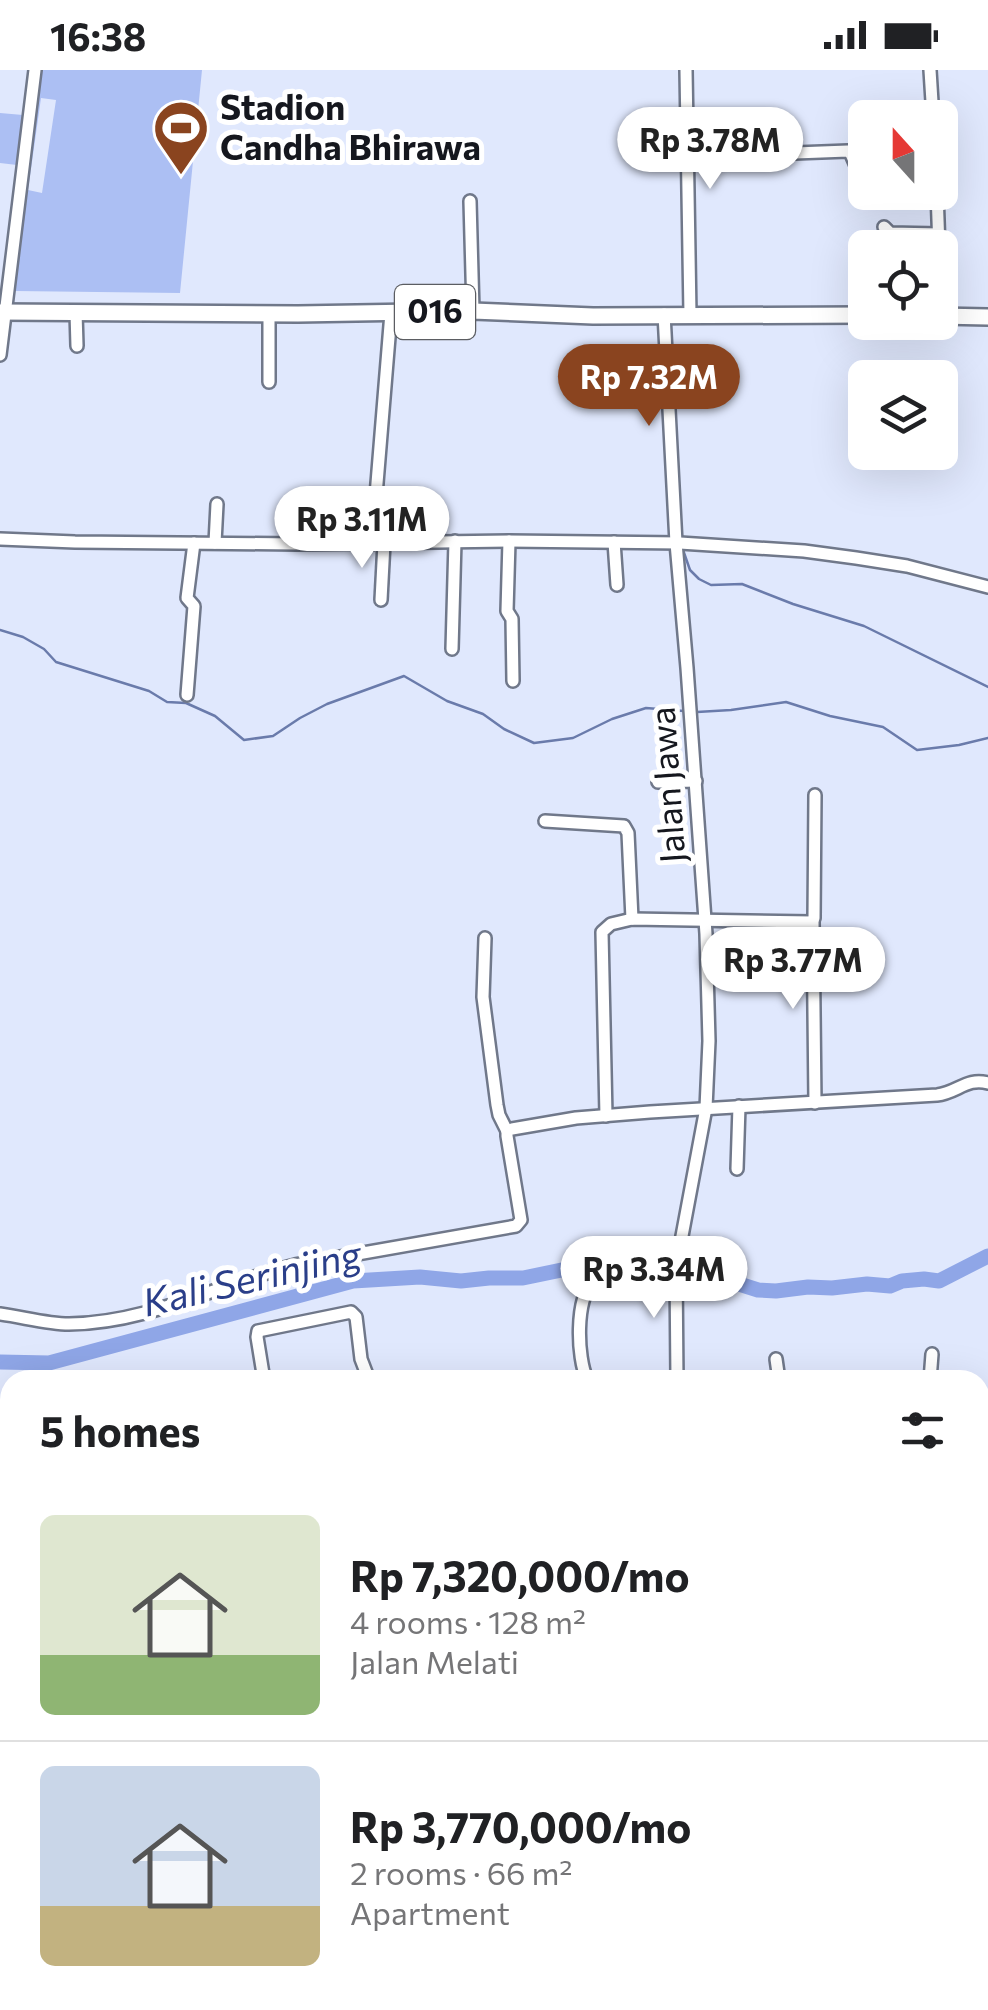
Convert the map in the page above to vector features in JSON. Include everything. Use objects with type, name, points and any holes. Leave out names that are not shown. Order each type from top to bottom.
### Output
[{"type":"main road","name":"016","points":[[2,312],[848,315]]},
{"type":"main road","points":[[958,316],[988,317]]},
{"type":"street","points":[[0,355],[2,312],[35,70]]},
{"type":"street","points":[[686,70],[690,315]]},
{"type":"street","points":[[930,70],[932,100]]},
{"type":"street","points":[[689,157],[848,151]]},
{"type":"street","points":[[470,201],[472,312]]},
{"type":"street","points":[[884,226],[887,230]]},
{"type":"street","points":[[76,312],[77,346]]},
{"type":"street","points":[[381,600],[378,544],[391,313]]},
{"type":"street","points":[[269,314],[269,382]]},
{"type":"street","name":"Jalan Jawa","points":[[664,314],[705,921],[708,1041],[706,1108],[676,1266],[677,1370]]},
{"type":"street","points":[[214,543],[217,504]]},
{"type":"street","points":[[0,538],[194,543],[681,543],[856,558],[907,566],[988,587]]},
{"type":"street","points":[[452,649],[454,541]]},
{"type":"street","points":[[509,541],[507,611],[512,619],[513,681]]},
{"type":"street","points":[[614,542],[617,585]]},
{"type":"street","points":[[187,695],[194,606],[187,598],[194,543]]},
{"type":"street","points":[[658,782],[696,782]]},
{"type":"street","points":[[815,796],[815,1103]]},
{"type":"street","points":[[545,821],[624,826],[628,833],[632,919]]},
{"type":"street","points":[[606,1116],[602,936],[608,926],[632,919],[813,921]]},
{"type":"street","points":[[0,1314],[61,1324],[117,1320],[295,1265],[516,1226],[521,1220],[508,1131],[498,1115],[482,997],[486,938]]},
{"type":"street","points":[[508,1131],[606,1116],[944,1094],[971,1081],[988,1083]]},
{"type":"street","points":[[737,1169],[739,1106]]},
{"type":"street","points":[[584,1370],[579,1338],[582,1300],[587,1290],[596,1280],[630,1270],[661,1263],[676,1266]]},
{"type":"street","points":[[262,1370],[258,1331],[351,1312],[356,1316],[361,1359],[366,1370]]},
{"type":"street","points":[[931,1370],[932,1354]]},
{"type":"street","points":[[776,1360],[777,1370]]},
{"type":"shaded area","points":[[39,70],[202,70],[180,293],[15,291]],"holes":[[[41,98],[56,100],[42,193],[28,190]]]},
{"type":"shaded area","points":[[0,113],[23,115],[17,165],[0,163]]},
{"type":"waterway","points":[[670,324],[677,449]]},
{"type":"waterway","points":[[682,547],[690,570],[711,585],[742,584],[864,626],[988,687]]},
{"type":"waterway","points":[[0,630],[23,637],[44,649],[56,662],[215,716],[244,740],[273,736],[327,704],[404,676],[534,743],[573,738],[646,708],[684,711]]},
{"type":"waterway","points":[[697,712],[786,702],[883,727],[917,750],[988,738]]},
{"type":"waterway","name":"Kali Serinjing","points":[[0,1362],[49,1363],[353,1281],[523,1278],[600,1262],[671,1256],[739,1284],[776,1291],[939,1281],[988,1256]]},
{"type":"place","name":"Stadion Candha Bhirawa","points":[[181,177]]}]
